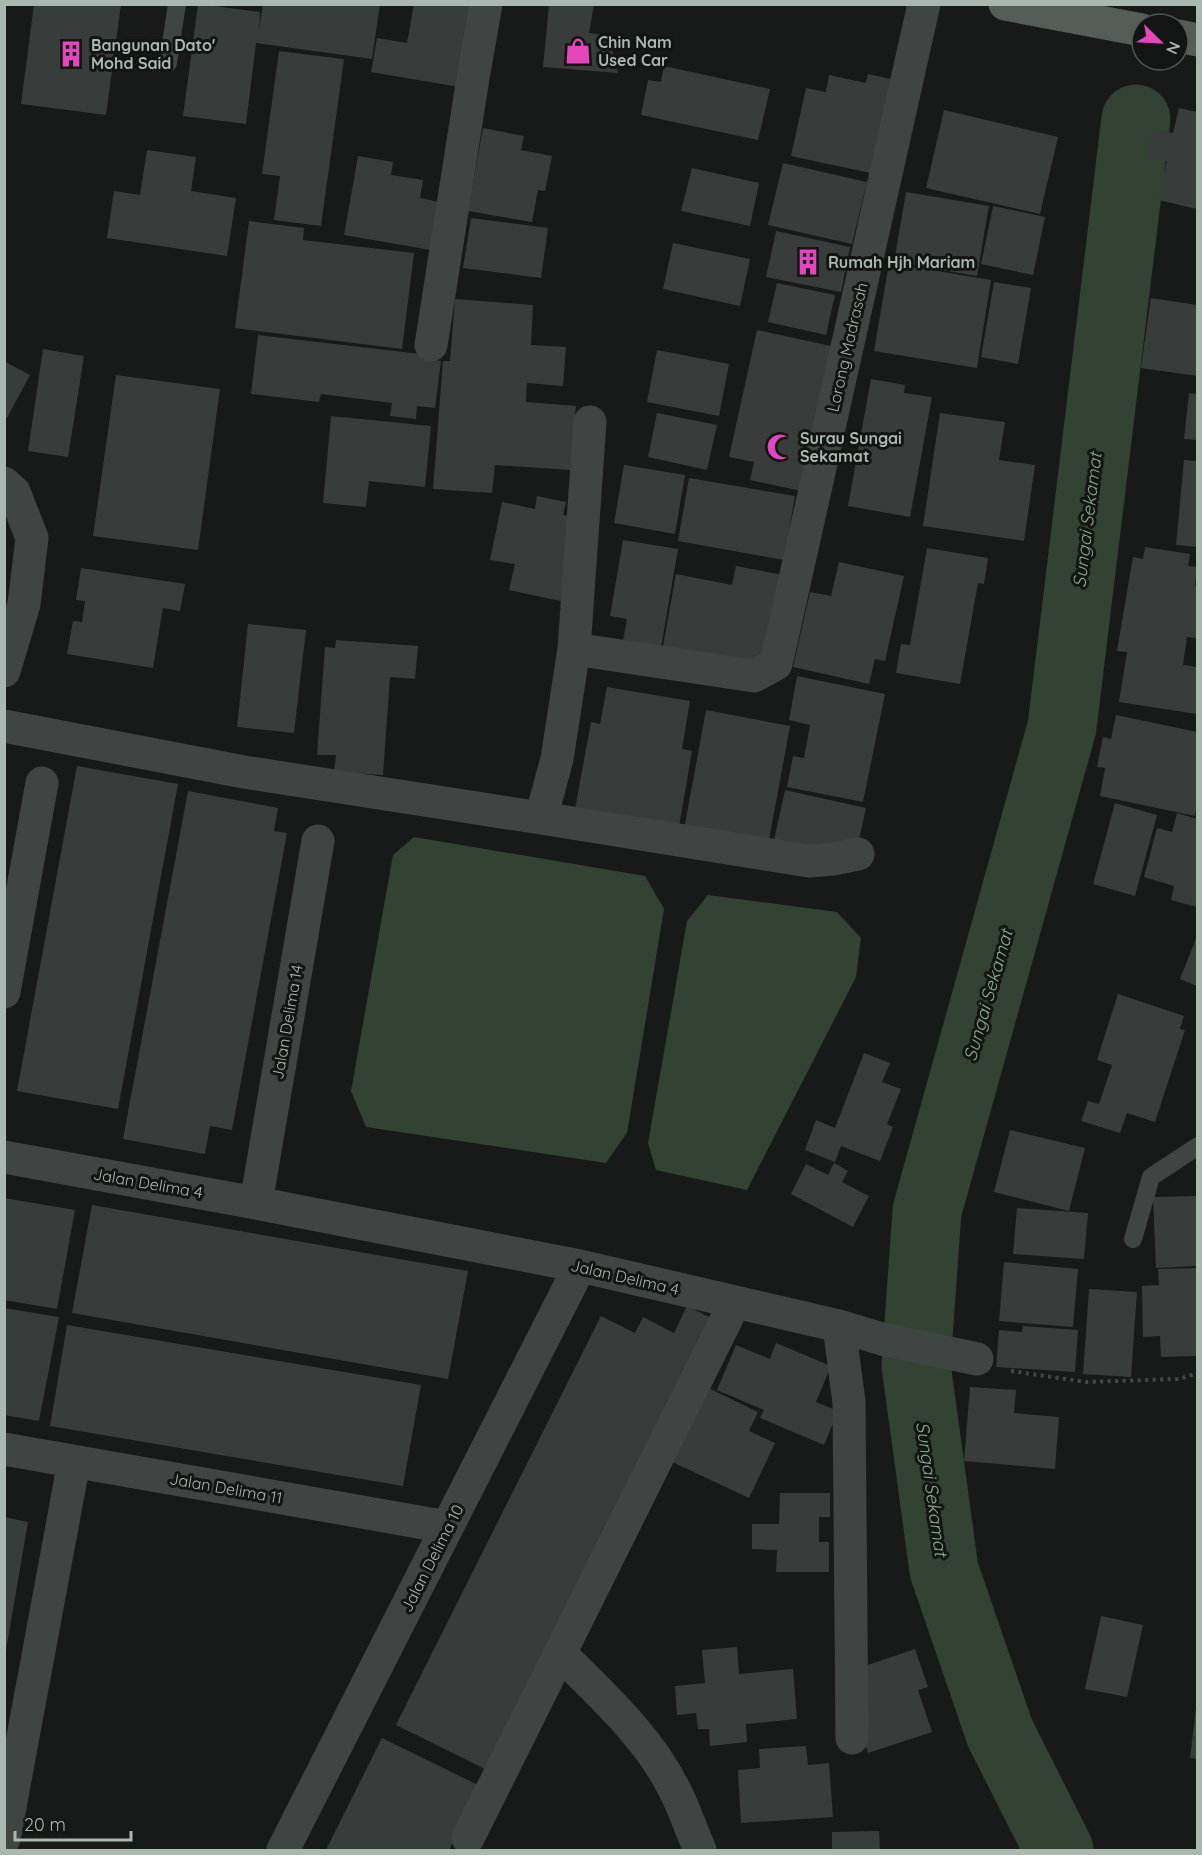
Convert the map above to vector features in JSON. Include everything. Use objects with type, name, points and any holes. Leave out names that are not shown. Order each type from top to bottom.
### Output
[{"type":"main road","points":[[1005,4],[1057,9],[1130,27]]},
{"type":"street","points":[[430,345],[486,4]]},
{"type":"street","name":"Lorong Madrasah","points":[[574,649],[754,676],[776,664],[924,4]]},
{"type":"street","points":[[541,818],[557,759],[574,649],[590,422]]},
{"type":"street","points":[[4,483],[15,492],[32,538],[24,604],[4,671]]},
{"type":"street","points":[[4,726],[244,772],[809,861],[858,854]]},
{"type":"street","points":[[4,992],[42,783]]},
{"type":"street","name":"Jalan Delima 14","points":[[256,1203],[318,842]]},
{"type":"street","name":"Jalan Delima 4","points":[[4,1157],[580,1266],[839,1326],[882,1339],[976,1359]]},
{"type":"street","name":"Jalan Delima 10","points":[[283,1851],[580,1266]]},
{"type":"street","points":[[468,1838],[735,1302]]},
{"type":"street","points":[[839,1326],[849,1402],[852,1738]]},
{"type":"street","name":"Jalan Delima 11","points":[[4,1449],[447,1527]]},
{"type":"street","points":[[4,1839],[74,1462]]},
{"type":"street","points":[[561,1654],[632,1727],[652,1753],[673,1786],[700,1851]]},
{"type":"lane","points":[[168,63],[177,4]]},
{"type":"lane","points":[[1133,1239],[1150,1177],[1197,1146]]},
{"type":"path","points":[[976,1359],[1000,1369],[1086,1382],[1179,1379],[1197,1373]]},
{"type":"shaded area","points":[[414,837],[645,876],[664,909],[627,1133],[606,1163],[366,1127],[351,1091],[393,855]]},
{"type":"shaded area","points":[[708,895],[837,912],[861,938],[856,977],[747,1190],[656,1170],[648,1143],[687,921]]},
{"type":"building","name":"Bangunan Dato' Mohd Said","points":[[34,4],[121,4],[106,115],[21,104]]},
{"type":"building","points":[[198,4],[260,12],[259,30],[263,4],[380,4],[372,59],[256,43],[246,124],[183,116]]},
{"type":"building","points":[[414,4],[479,4],[465,88],[371,72],[377,38],[407,43]]},
{"type":"building","name":"Chin Nam Used Car","points":[[549,4],[594,4],[589,33],[608,35],[618,73],[543,67]]},
{"type":"building","points":[[279,51],[344,59],[321,226],[274,220],[280,176],[262,174]]},
{"type":"building","points":[[664,66],[770,89],[758,140],[641,115],[648,80],[661,82]]},
{"type":"building","points":[[868,74],[896,80],[875,174],[791,156],[806,88],[826,92],[829,75],[866,83]]},
{"type":"building","points":[[1179,108],[1197,112],[1197,209],[1158,200],[1167,161],[1147,157],[1153,129],[1173,133]]},
{"type":"building","points":[[944,110],[1058,137],[1040,214],[926,188]]},
{"type":"building","points":[[483,128],[524,136],[521,150],[552,156],[545,191],[538,190],[532,222],[468,211]]},
{"type":"building","points":[[147,150],[196,157],[191,191],[236,198],[227,256],[107,238],[114,191],[140,195]]},
{"type":"building","points":[[358,156],[393,162],[391,175],[423,180],[420,198],[439,202],[431,250],[344,235]]},
{"type":"building","points":[[783,163],[867,182],[852,244],[768,225]]},
{"type":"building","points":[[692,168],[759,183],[750,226],[681,211]]},
{"type":"building","points":[[906,192],[989,206],[977,276],[894,262]]},
{"type":"building","points":[[993,206],[1045,217],[1033,275],[981,264]]},
{"type":"building","points":[[471,218],[548,228],[541,278],[463,268]]},
{"type":"building","points":[[249,221],[304,228],[303,240],[414,253],[402,349],[235,328]]},
{"type":"building","name":"Rumah Hjh Mariam","points":[[776,231],[850,247],[841,292],[766,277]]},
{"type":"building","points":[[673,243],[750,259],[740,306],[663,289]]},
{"type":"building","points":[[889,263],[991,280],[977,368],[874,351]]},
{"type":"building","points":[[994,282],[1031,288],[1018,364],[981,357]]},
{"type":"building","points":[[777,283],[835,295],[826,335],[768,322]]},
{"type":"building","points":[[1151,298],[1197,305],[1197,376],[1141,368]]},
{"type":"building","points":[[455,299],[533,305],[531,345],[566,347],[563,386],[527,383],[526,402],[576,406],[570,470],[495,465],[492,493],[433,489],[443,361],[450,361]]},
{"type":"building","points":[[757,330],[831,346],[806,492],[750,480],[754,462],[729,457]]},
{"type":"building","points":[[258,335],[429,355],[428,359],[441,361],[435,408],[417,406],[416,419],[390,416],[392,403],[321,394],[319,402],[251,394]]},
{"type":"building","points":[[43,349],[84,356],[68,457],[28,451]]},
{"type":"building","points":[[657,350],[729,364],[719,416],[647,402]]},
{"type":"building","points":[[4,361],[30,375],[7,418],[4,417]]},
{"type":"building","points":[[116,375],[220,389],[198,550],[93,536]]},
{"type":"building","points":[[871,379],[905,385],[904,393],[932,397],[910,517],[848,506]]},
{"type":"building","points":[[1189,393],[1197,394],[1197,440],[1184,439]]},
{"type":"building","points":[[657,413],[717,425],[707,470],[648,457]]},
{"type":"building","points":[[940,413],[1005,422],[999,460],[1035,465],[1024,541],[923,526]]},
{"type":"building","points":[[331,416],[431,426],[425,487],[369,481],[366,507],[323,503]]},
{"type":"building","points":[[1184,460],[1197,461],[1197,547],[1176,545]]},
{"type":"building","points":[[624,465],[685,475],[675,534],[614,523]]},
{"type":"building","points":[[689,478],[795,496],[784,560],[678,541]]},
{"type":"building","points":[[537,496],[566,502],[563,515],[578,518],[561,601],[509,590],[515,564],[490,560],[502,502],[535,509]]},
{"type":"building","points":[[623,540],[678,549],[661,647],[623,640],[627,619],[610,616]]},
{"type":"building","points":[[1145,547],[1190,554],[1188,566],[1197,567],[1195,586],[1197,587],[1197,638],[1187,637],[1183,665],[1197,667],[1197,714],[1119,702],[1127,652],[1117,651],[1133,557],[1143,559]]},
{"type":"building","points":[[927,548],[988,558],[984,584],[978,583],[960,684],[896,673],[901,644],[910,645]]},
{"type":"building","points":[[839,562],[904,576],[885,661],[875,659],[869,684],[793,667],[810,592],[831,596]]},
{"type":"building","points":[[736,566],[783,575],[767,665],[663,646],[676,574],[732,585]]},
{"type":"building","points":[[81,568],[185,584],[180,611],[163,608],[153,668],[67,654],[73,621],[82,622],[85,601],[76,600]]},
{"type":"building","points":[[248,624],[306,630],[294,733],[237,727]]},
{"type":"building","points":[[336,640],[418,646],[415,679],[390,677],[383,775],[334,772],[336,755],[317,755],[325,647],[335,648]]},
{"type":"building","points":[[797,676],[885,694],[863,802],[787,787],[793,756],[804,758],[810,725],[789,720]]},
{"type":"building","points":[[607,687],[690,701],[682,749],[692,751],[679,827],[575,809],[591,722],[600,724]]},
{"type":"building","points":[[706,710],[790,726],[767,851],[683,835]]},
{"type":"building","points":[[1116,715],[1197,732],[1195,816],[1100,796],[1105,768],[1097,767],[1103,737],[1111,739]]},
{"type":"building","points":[[77,766],[178,784],[118,1109],[17,1091]]},
{"type":"building","points":[[785,790],[866,808],[855,857],[774,840]]},
{"type":"building","points":[[188,791],[278,808],[274,831],[287,833],[232,1130],[210,1126],[205,1154],[123,1139]]},
{"type":"building","points":[[1115,803],[1157,815],[1135,896],[1093,884]]},
{"type":"building","points":[[1177,813],[1197,819],[1197,907],[1171,900],[1174,886],[1144,877],[1157,828],[1172,832]]},
{"type":"building","points":[[1197,936],[1197,986],[1180,979]]},
{"type":"building","points":[[1118,994],[1184,1016],[1180,1029],[1185,1030],[1155,1122],[1127,1113],[1120,1133],[1081,1121],[1088,1101],[1099,1104],[1112,1065],[1097,1060]]},
{"type":"building","points":[[864,1053],[890,1063],[882,1082],[901,1089],[887,1124],[893,1127],[880,1161],[841,1146],[835,1162],[805,1150],[816,1120],[835,1128]]},
{"type":"building","points":[[1010,1130],[1085,1148],[1069,1211],[994,1192]]},
{"type":"building","points":[[834,1163],[848,1171],[842,1182],[869,1196],[853,1227],[791,1194],[806,1164],[828,1175]]},
{"type":"building","points":[[1197,1196],[1197,1266],[1156,1268],[1153,1197]]},
{"type":"building","points":[[4,1198],[75,1210],[57,1309],[4,1300]]},
{"type":"building","points":[[92,1205],[468,1271],[448,1379],[72,1313]]},
{"type":"building","points":[[1017,1208],[1088,1213],[1084,1259],[1013,1254]]},
{"type":"building","points":[[1004,1262],[1078,1269],[1073,1327],[999,1321]]},
{"type":"building","points":[[1197,1268],[1197,1356],[1161,1357],[1160,1336],[1143,1337],[1142,1286],[1159,1285],[1158,1269]]},
{"type":"building","points":[[1089,1289],[1137,1292],[1131,1377],[1083,1374]]},
{"type":"building","points":[[687,1306],[713,1319],[487,1770],[396,1725],[601,1316],[635,1333],[643,1317],[674,1333]]},
{"type":"building","points":[[4,1308],[59,1317],[39,1421],[4,1415]]},
{"type":"building","points":[[67,1325],[421,1385],[403,1486],[50,1426]]},
{"type":"building","points":[[1023,1326],[1078,1330],[1075,1372],[996,1367],[999,1330],[1022,1332]]},
{"type":"building","points":[[776,1343],[831,1366],[816,1402],[838,1411],[824,1445],[760,1418],[764,1410],[717,1390],[736,1345],[770,1359]]},
{"type":"building","points":[[702,1385],[758,1412],[749,1431],[775,1443],[749,1498],[666,1459]]},
{"type":"building","points":[[970,1387],[1016,1390],[1014,1413],[1059,1417],[1055,1469],[964,1461]]},
{"type":"building","points":[[780,1493],[830,1493],[830,1517],[819,1517],[819,1542],[829,1542],[829,1572],[776,1572],[777,1550],[752,1549],[752,1524],[779,1524]]},
{"type":"building","points":[[4,1517],[28,1522],[6,1650],[4,1650]]},
{"type":"building","points":[[1101,1616],[1143,1625],[1127,1697],[1085,1689]]},
{"type":"building","points":[[737,1647],[739,1674],[793,1669],[797,1719],[746,1724],[747,1742],[710,1746],[709,1729],[698,1729],[696,1713],[677,1715],[675,1686],[705,1683],[702,1650]]},
{"type":"building","points":[[915,1649],[928,1687],[918,1690],[932,1732],[868,1753],[850,1696],[850,1671]]},
{"type":"building","points":[[1197,1708],[1197,1759],[1190,1758]]},
{"type":"building","points":[[382,1738],[480,1786],[449,1850],[326,1850]]},
{"type":"building","points":[[806,1746],[808,1765],[829,1763],[833,1817],[741,1823],[738,1770],[760,1768],[759,1749]]},
{"type":"building","points":[[879,1831],[880,1850],[832,1850],[832,1832]]},
{"type":"waterway","name":"Sungai Sekamat","points":[[1059,1850],[1000,1733],[944,1570],[916,1365],[927,1211],[1062,727],[1136,119]]},
{"type":"place","name":"Chin Nam Used Car","points":[[578,51]]},
{"type":"place","name":"Bangunan Dato' Mohd Said","points":[[71,54]]},
{"type":"place","name":"Rumah Hjh Mariam","points":[[808,262]]},
{"type":"place","name":"Surau Sungai Sekamat","points":[[780,447]]}]
